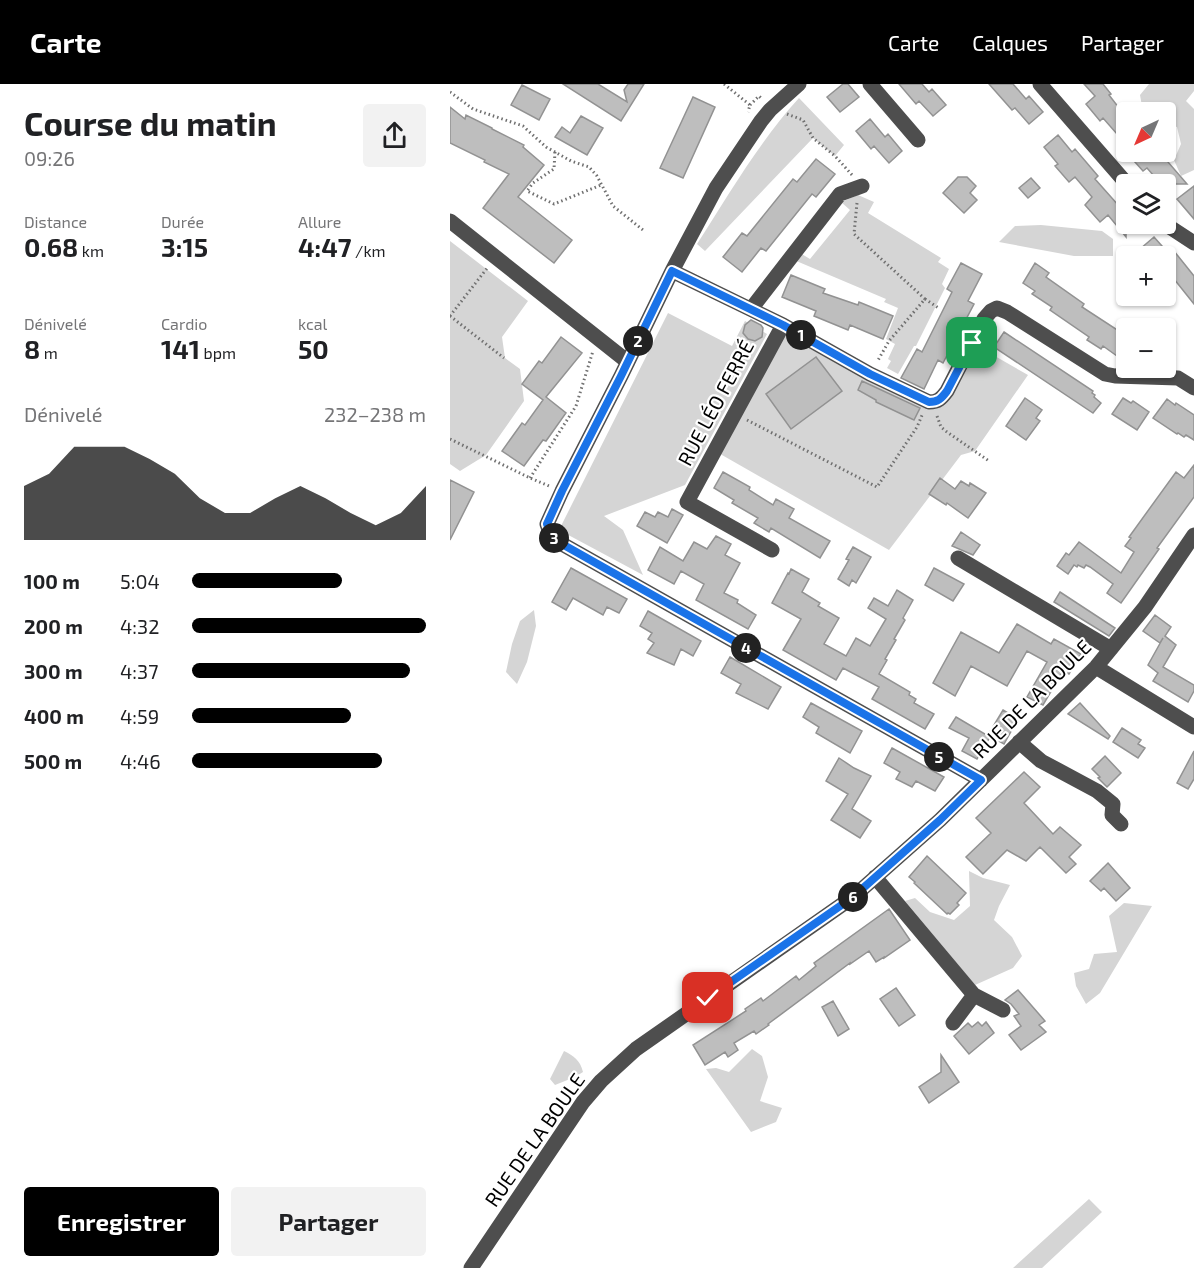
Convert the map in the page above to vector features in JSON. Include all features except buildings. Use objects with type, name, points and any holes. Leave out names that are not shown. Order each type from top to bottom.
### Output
[{"type":"street","points":[[799,84],[761,121],[716,189],[672,271],[547,524],[552,537],[562,544],[981,780]]},
{"type":"street","points":[[870,84],[918,140]]},
{"type":"street","points":[[1040,84],[1118,174]]},
{"type":"street","points":[[751,309],[840,194],[859,187]]},
{"type":"street","points":[[450,222],[628,362]]},
{"type":"street","points":[[1176,231],[1194,243]]},
{"type":"street","points":[[672,271],[783,325],[870,374],[933,402],[942,398],[947,391],[984,319],[997,308],[1007,312],[1105,374],[1178,378],[1194,388]]},
{"type":"street","name":"RUE LÉO FERRÉ","points":[[772,550],[687,502],[783,325]]},
{"type":"street","name":"RUE DE LA BOULE","points":[[471,1268],[583,1102],[601,1081],[636,1048],[853,897],[940,820],[1096,667],[1145,607],[1194,535]]},
{"type":"street","points":[[958,558],[1111,649]]},
{"type":"street","points":[[1096,667],[1194,727]]},
{"type":"street","points":[[1019,742],[1041,761],[1096,791],[1113,804],[1112,815],[1121,824]]},
{"type":"street","points":[[875,877],[974,995],[1004,1010]]},
{"type":"street","points":[[953,1023],[974,995]]},
{"type":"path","points":[[450,92],[473,109],[523,126],[546,147],[571,161],[589,167],[597,176],[613,206],[643,230]]},
{"type":"path","points":[[750,105],[759,96],[773,108],[803,120],[813,138],[835,156],[859,187],[854,234],[925,299],[940,309]]},
{"type":"path","points":[[555,152],[554,169],[526,190],[554,204],[602,185]]},
{"type":"path","points":[[496,257],[450,316],[504,358]]},
{"type":"path","points":[[870,374],[889,341],[925,299]]},
{"type":"path","points":[[530,478],[576,406],[590,358],[599,339]]},
{"type":"path","points":[[735,413],[877,487],[933,402]]},
{"type":"path","points":[[933,402],[941,427],[989,461]]},
{"type":"path","points":[[450,440],[562,491]]},
{"type":"shaded area","points":[[1149,84],[1194,84],[1194,91],[1186,101],[1194,109],[1194,170],[1181,176],[1175,162],[1181,144],[1176,127],[1176,102],[1141,102],[1140,95]]},
{"type":"shaded area","points":[[799,98],[844,145],[835,156],[813,138],[705,251],[697,244],[758,150]]},
{"type":"shaded area","points":[[858,195],[874,202],[868,213],[941,258],[938,262],[949,269],[942,284],[945,288],[916,346],[898,374],[887,368],[891,361],[888,359],[895,344],[886,339],[898,308],[884,302],[886,299],[794,260],[800,253],[810,259],[850,210],[841,202]]},
{"type":"shaded area","points":[[1041,225],[1102,231],[1113,239],[1113,256],[1074,256],[999,242],[1015,226]]},
{"type":"shaded area","points":[[450,241],[528,301],[502,337],[505,358],[520,369],[524,401],[486,455],[460,471],[450,464]]},
{"type":"shaded area","points":[[668,313],[732,346],[745,321],[767,334],[685,485],[604,516],[623,530],[643,575],[559,530]]},
{"type":"shaded area","points":[[783,325],[936,402],[972,343],[1028,375],[975,451],[961,455],[889,550],[715,451]]},
{"type":"shaded area","points":[[534,610],[536,626],[527,662],[517,684],[506,672],[512,644],[520,621]]},
{"type":"shaded area","points":[[969,871],[983,878],[1010,885],[994,920],[1012,937],[1022,956],[1013,968],[975,985],[905,901],[915,898],[930,912],[954,920],[970,906]]},
{"type":"shaded area","points":[[1124,903],[1152,906],[1100,993],[1086,1004],[1076,986],[1074,973],[1089,969],[1094,954],[1117,952],[1109,916]]},
{"type":"shaded area","points":[[752,1049],[762,1056],[768,1077],[760,1101],[782,1108],[776,1122],[751,1132],[706,1069],[716,1068],[729,1072]]},
{"type":"shaded area","points":[[564,1051],[576,1059],[583,1072],[555,1085],[550,1079]]},
{"type":"shaded area","points":[[1089,1199],[1102,1212],[1042,1268],[1013,1268]]},
{"type":"route","points":[[708,998],[853,897],[940,820],[981,780],[562,544],[552,537],[547,524],[672,271],[783,325],[870,374],[929,402],[936,402],[942,398],[972,343]]}]
